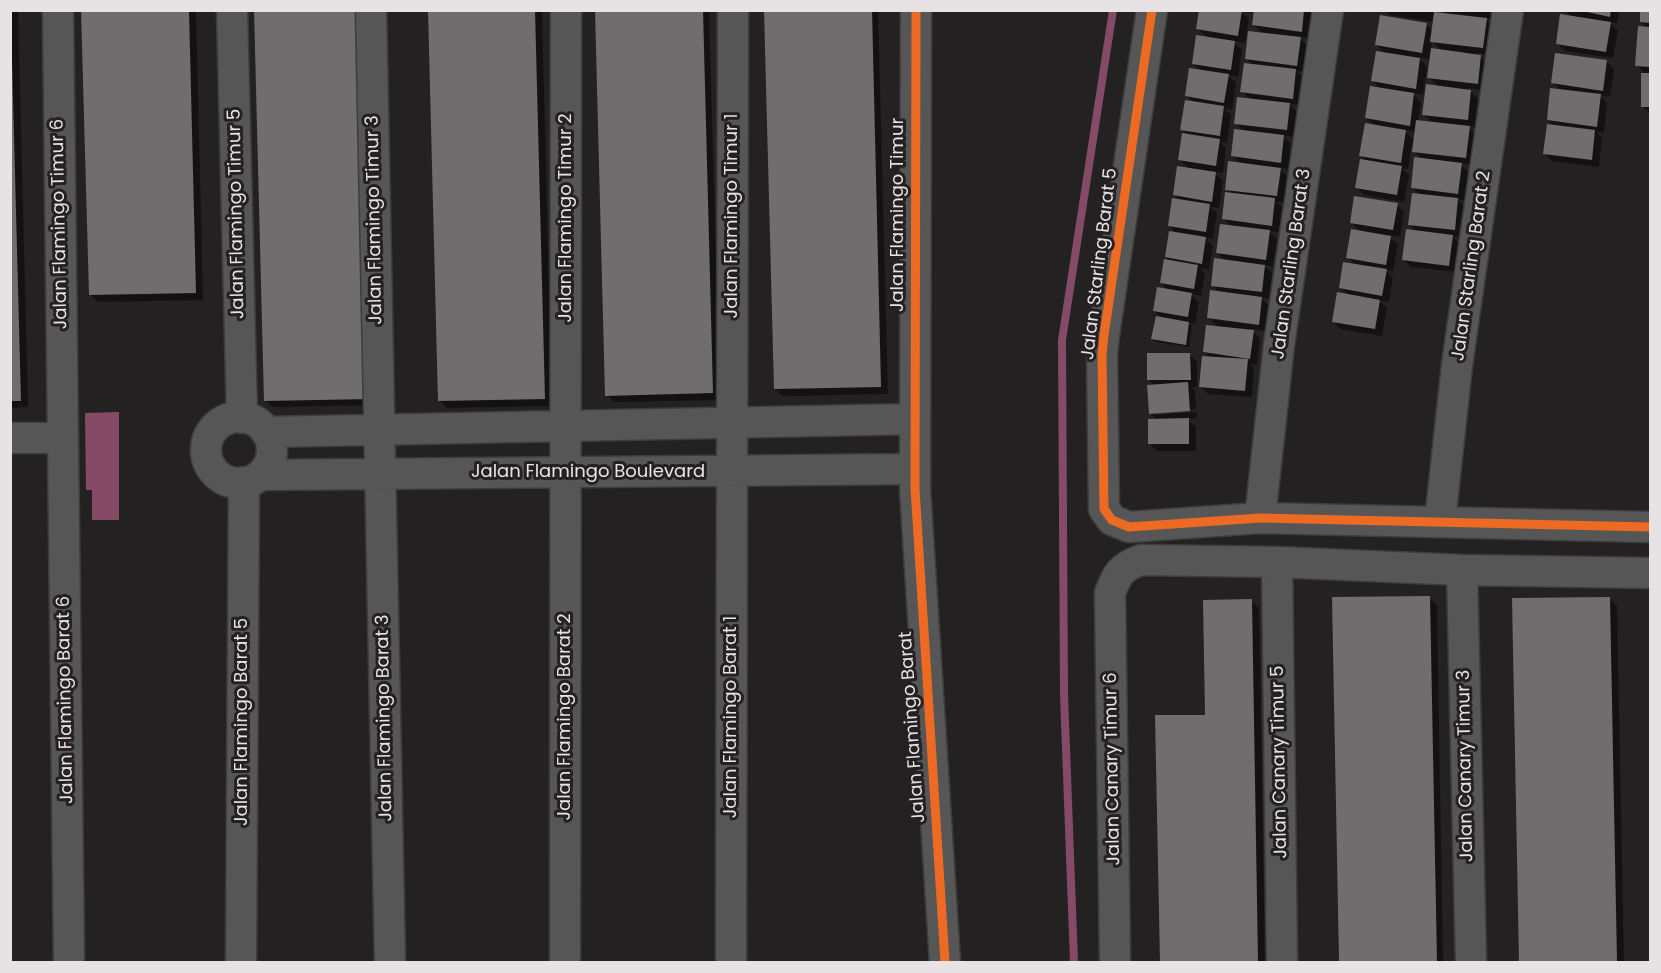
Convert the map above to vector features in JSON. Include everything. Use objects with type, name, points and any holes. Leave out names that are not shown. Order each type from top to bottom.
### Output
[{"type":"street","name":"Jalan Flamingo Timur 6","points":[[58,10],[63,438]]},
{"type":"street","name":"Jalan Flamingo Timur 5","points":[[232,10],[254,425]]},
{"type":"street","name":"Jalan Flamingo Timur 3","points":[[371,10],[380,474]]},
{"type":"street","name":"Jalan Flamingo Timur 2","points":[[566,10],[566,472]]},
{"type":"street","name":"Jalan Flamingo Timur 1","points":[[732,471],[733,10]]},
{"type":"street","name":"Jalan Flamingo Timur","points":[[915,479],[916,10]]},
{"type":"street","name":"Jalan Starling Barat 5","points":[[1152,10],[1102,355],[1104,509],[1112,520],[1129,526],[1260,518]]},
{"type":"street","name":"Jalan Starling Barat 3","points":[[1260,518],[1279,345],[1328,10]]},
{"type":"street","name":"Jalan Starling Barat 2","points":[[1440,521],[1458,365],[1508,10]]},
{"type":"street","points":[[254,425],[272,450],[267,467],[253,478],[235,483],[218,476],[212,468],[206,451],[211,433],[217,426],[233,418],[254,425],[379,429],[914,419]]},
{"type":"street","points":[[10,438],[63,438]]},
{"type":"street","name":"Jalan Flamingo Barat 6","points":[[63,438],[69,963]]},
{"type":"street","name":"Jalan Flamingo Boulevard","points":[[253,478],[380,474],[732,471],[915,479]]},
{"type":"street","name":"Jalan Flamingo Barat 1","points":[[731,963],[732,471]]},
{"type":"street","name":"Jalan Flamingo Barat 2","points":[[565,963],[566,472]]},
{"type":"street","name":"Jalan Flamingo Barat 3","points":[[380,474],[390,963]]},
{"type":"street","name":"Jalan Flamingo Barat 5","points":[[241,963],[253,478]]},
{"type":"street","name":"Jalan Flamingo Barat","points":[[915,479],[945,963]]},
{"type":"street","points":[[1260,518],[1650,523]]},
{"type":"street","name":"Jalan Canary Timur 6","points":[[1115,963],[1110,593],[1116,577],[1127,565],[1141,560],[1278,562]]},
{"type":"street","points":[[1278,562],[1461,570],[1650,573]]},
{"type":"street","name":"Jalan Canary Timur 5","points":[[1278,562],[1282,963]]},
{"type":"street","name":"Jalan Canary Timur 3","points":[[1461,570],[1471,963]]},
{"type":"shaded area","points":[[119,412],[119,520],[92,520],[92,490],[86,490],[85,413]]},
{"type":"building","points":[[81,10],[189,10],[196,293],[89,295]]},
{"type":"building","points":[[254,10],[361,10],[371,399],[264,401]]},
{"type":"building","points":[[428,10],[535,10],[545,399],[438,401]]},
{"type":"building","points":[[595,10],[703,10],[713,393],[605,396]]},
{"type":"building","points":[[764,10],[872,10],[881,387],[774,389]]},
{"type":"building","points":[[1199,10],[1242,10],[1238,36],[1196,29]]},
{"type":"building","points":[[1254,10],[1304,10],[1302,32],[1252,25]]},
{"type":"building","points":[[1578,10],[1611,10],[1610,17]]},
{"type":"building","points":[[1640,10],[1650,10],[1650,23],[1640,22]]},
{"type":"building","points":[[1434,12],[1487,18],[1483,48],[1430,42]]},
{"type":"building","points":[[1560,14],[1611,22],[1606,52],[1556,44]]},
{"type":"building","points":[[1380,15],[1427,23],[1422,53],[1375,45]]},
{"type":"building","points":[[1638,26],[1650,27],[1650,67],[1635,66]]},
{"type":"building","points":[[1248,31],[1301,37],[1297,66],[1245,59]]},
{"type":"building","points":[[1196,35],[1235,41],[1231,70],[1192,64]]},
{"type":"building","points":[[1431,48],[1481,55],[1478,84],[1427,78]]},
{"type":"building","points":[[1376,51],[1420,58],[1416,89],[1371,81]]},
{"type":"building","points":[[1555,53],[1607,60],[1603,91],[1551,83]]},
{"type":"building","points":[[10,60],[12,60],[21,401],[10,401]]},
{"type":"building","points":[[1244,63],[1296,69],[1293,99],[1240,92]]},
{"type":"building","points":[[1189,68],[1229,74],[1224,103],[1185,96]]},
{"type":"building","points":[[1641,73],[1650,73],[1650,107],[1641,107]]},
{"type":"building","points":[[1426,84],[1471,90],[1468,120],[1422,115]]},
{"type":"building","points":[[1370,86],[1414,93],[1410,126],[1365,118]]},
{"type":"building","points":[[1550,88],[1601,94],[1597,127],[1547,120]]},
{"type":"building","points":[[1237,97],[1290,103],[1287,130],[1234,124]]},
{"type":"building","points":[[1185,100],[1224,106],[1220,136],[1180,130]]},
{"type":"building","points":[[1416,120],[1470,126],[1466,158],[1412,152]]},
{"type":"building","points":[[1365,123],[1406,130],[1401,163],[1359,156]]},
{"type":"building","points":[[1547,124],[1595,130],[1592,160],[1543,154]]},
{"type":"building","points":[[1234,129],[1284,135],[1281,163],[1231,156]]},
{"type":"building","points":[[1182,133],[1220,139],[1216,166],[1178,160]]},
{"type":"building","points":[[1414,157],[1462,163],[1458,194],[1411,188]]},
{"type":"building","points":[[1360,159],[1402,166],[1397,195],[1355,188]]},
{"type":"building","points":[[1228,161],[1281,168],[1277,196],[1225,190]]},
{"type":"building","points":[[1177,166],[1216,172],[1212,202],[1173,195]]},
{"type":"building","points":[[1225,192],[1275,198],[1272,226],[1222,219]]},
{"type":"building","points":[[1412,193],[1458,198],[1455,230],[1408,225]]},
{"type":"building","points":[[1354,196],[1398,203],[1393,230],[1350,223]]},
{"type":"building","points":[[1172,198],[1210,204],[1206,232],[1168,226]]},
{"type":"building","points":[[1220,224],[1270,230],[1266,260],[1216,253]]},
{"type":"building","points":[[1351,229],[1391,236],[1386,265],[1346,258]]},
{"type":"building","points":[[1406,229],[1453,235],[1449,266],[1402,260]]},
{"type":"building","points":[[1169,231],[1206,237],[1202,264],[1165,257]]},
{"type":"building","points":[[1214,258],[1265,265],[1262,292],[1211,286]]},
{"type":"building","points":[[1164,259],[1198,265],[1194,289],[1160,283]]},
{"type":"building","points":[[1343,262],[1387,269],[1382,296],[1339,288]]},
{"type":"building","points":[[1157,287],[1192,293],[1188,317],[1153,311]]},
{"type":"building","points":[[1210,290],[1262,297],[1259,325],[1207,318]]},
{"type":"building","points":[[1337,292],[1380,300],[1375,329],[1332,322]]},
{"type":"building","points":[[1156,316],[1189,322],[1186,345],[1151,339]]},
{"type":"building","points":[[1206,325],[1254,330],[1250,359],[1203,352]]},
{"type":"building","points":[[1147,353],[1190,353],[1191,380],[1147,380]]},
{"type":"building","points":[[1202,356],[1248,359],[1245,391],[1199,387]]},
{"type":"building","points":[[1188,382],[1190,411],[1149,414],[1147,385]]},
{"type":"building","points":[[1189,418],[1189,444],[1148,444],[1148,419]]},
{"type":"building","points":[[1430,596],[1437,962],[1339,962],[1332,597]]},
{"type":"building","points":[[1610,597],[1617,962],[1519,962],[1512,598]]},
{"type":"building","points":[[1252,599],[1258,962],[1160,962],[1155,715],[1205,715],[1203,600]]},
{"type":"waterway","points":[[1074,962],[1064,695],[1062,340],[1113,10]]},
{"type":"cycle path","points":[[916,10],[915,489],[945,962]]},
{"type":"cycle path","points":[[1152,10],[1102,355],[1104,509],[1112,520],[1129,527],[1260,518],[1650,527]]}]
